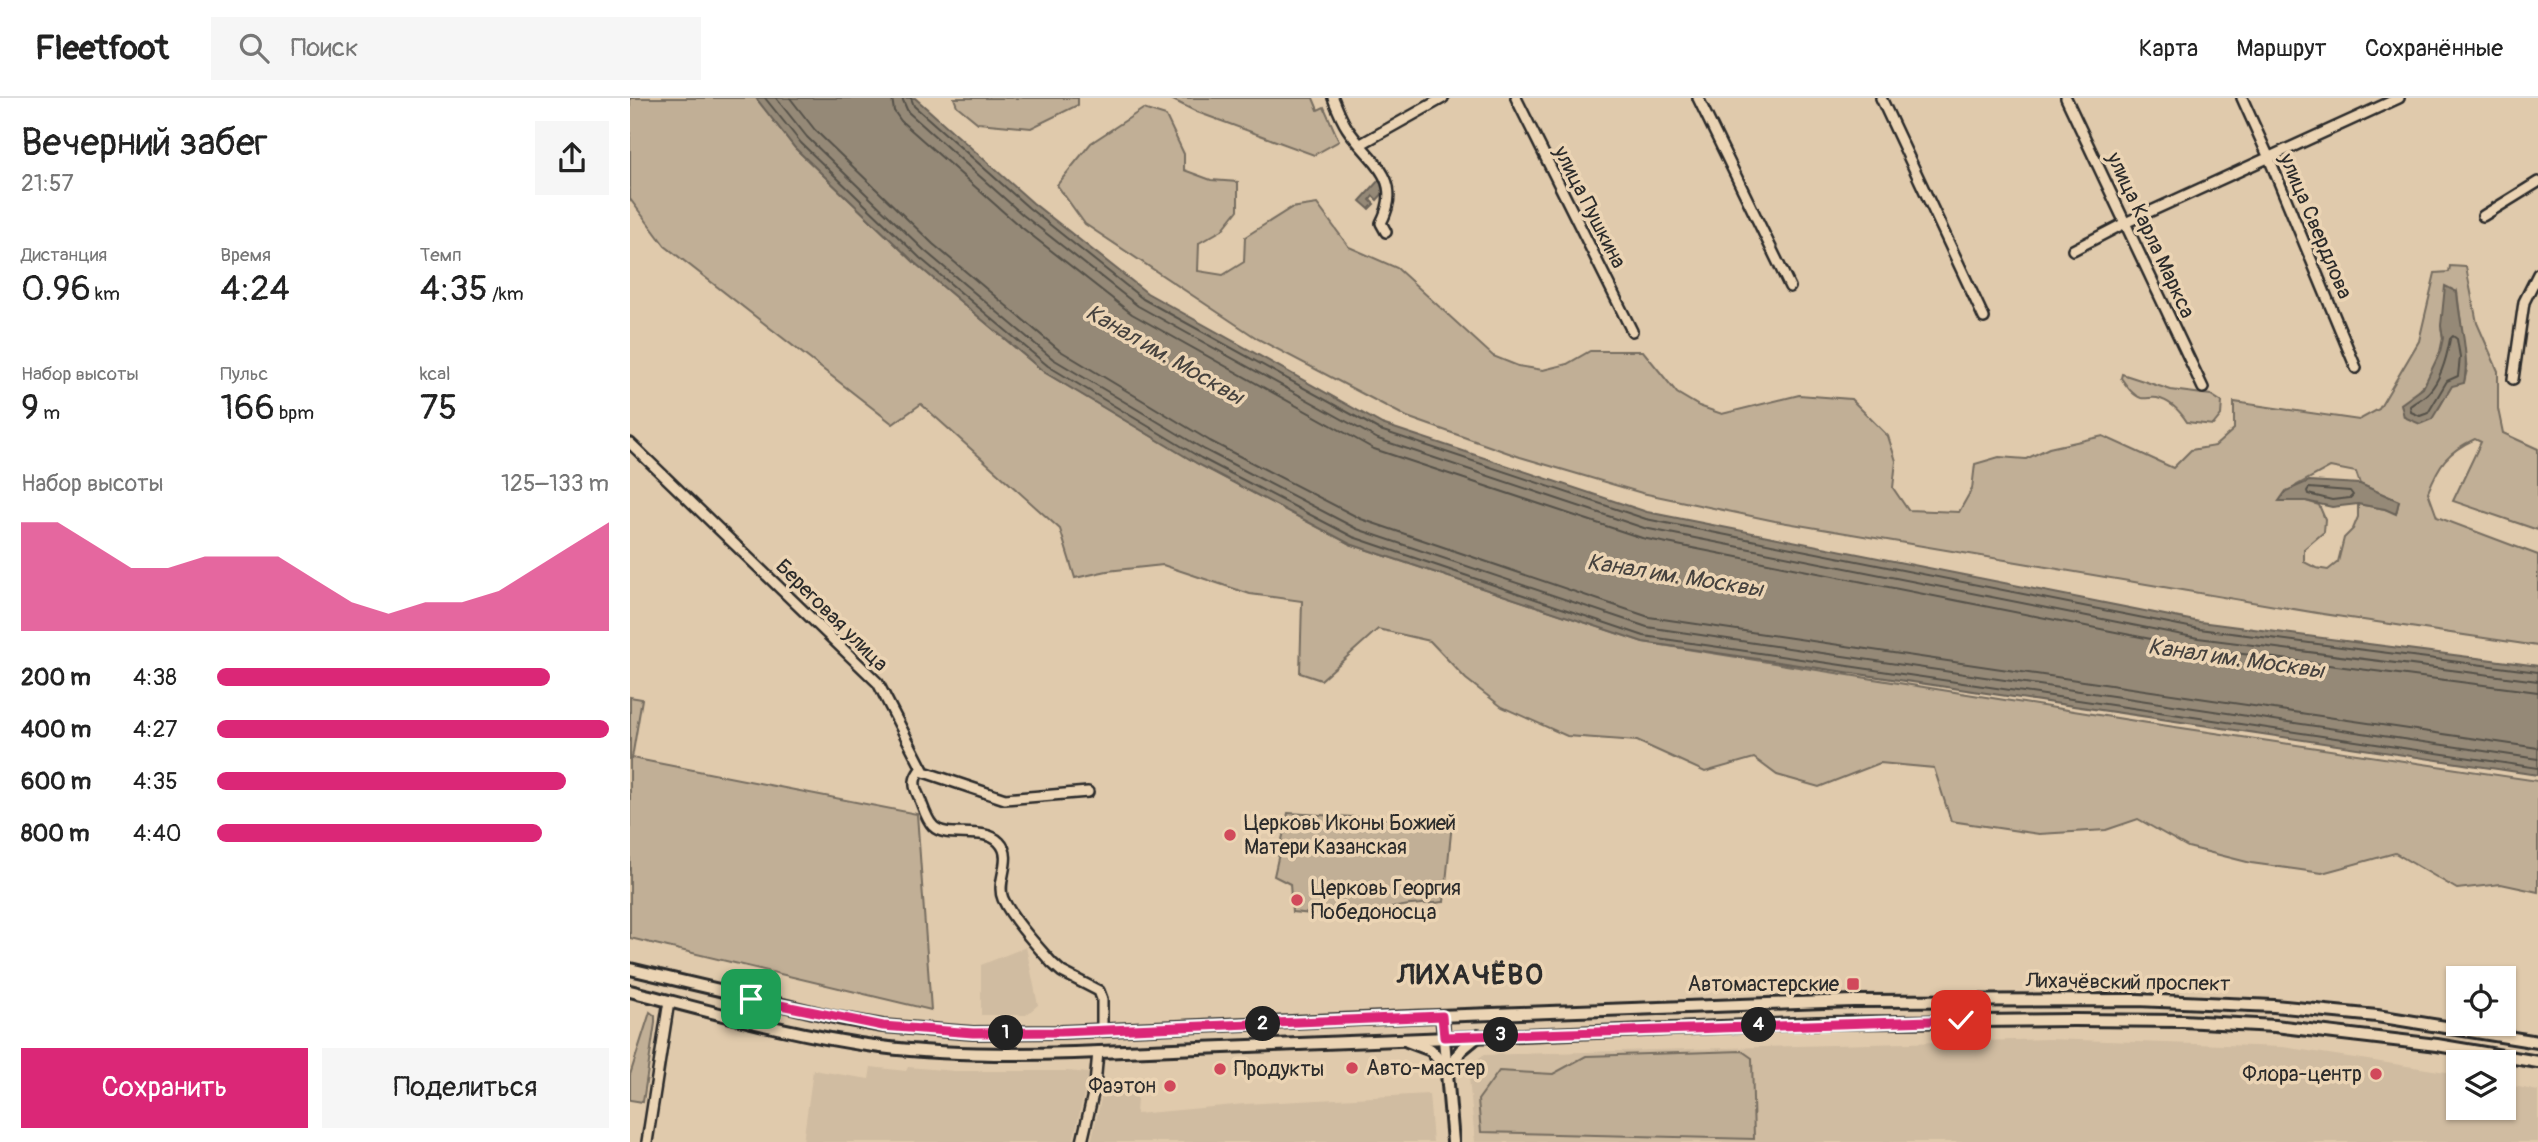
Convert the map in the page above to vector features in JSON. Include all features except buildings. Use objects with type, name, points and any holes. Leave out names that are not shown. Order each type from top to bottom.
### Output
[{"type":"main road","name":"Лихачёвский проспект","points":[[630,969],[795,1009],[883,1026],[973,1033],[1102,1031],[1866,1001],[2137,1000],[2274,1006],[2377,1016],[2538,1042]]},
{"type":"main road","name":"Лихачёвский проспект","points":[[630,991],[801,1032],[880,1047],[972,1055],[1918,1021],[2182,1021],[2272,1026],[2373,1037],[2538,1062]]},
{"type":"main road","points":[[1442,1016],[1453,1142]]},
{"type":"main road","points":[[1447,1072],[1461,1050],[1478,1036]]},
{"type":"main road","points":[[1401,1039],[1431,1050],[1447,1072]]},
{"type":"street","points":[[1333,98],[1347,128],[1389,183],[1390,203],[1381,223],[1387,232]]},
{"type":"street","points":[[1361,144],[1443,98]]},
{"type":"street","name":"улица Пушкина","points":[[1516,98],[1632,331]]},
{"type":"street","points":[[1698,98],[1790,287]]},
{"type":"street","points":[[1881,98],[1984,318]]},
{"type":"street","name":"улица Карла Маркса","points":[[2066,98],[2203,388]]},
{"type":"street","name":"улица Свердлова","points":[[2242,98],[2356,368]]},
{"type":"street","points":[[2073,250],[2125,223],[2269,158],[2377,102],[2399,98]]},
{"type":"street","points":[[2483,216],[2538,182]]},
{"type":"street","points":[[2513,379],[2524,302],[2538,274]]},
{"type":"street","name":"Береговая улица","points":[[630,443],[878,683],[922,768]]},
{"type":"street","points":[[1088,793],[1005,799],[924,772],[922,768],[916,775],[914,787],[932,825],[944,831],[992,836],[1000,842],[1005,857],[1003,899],[1052,963],[1062,972],[1099,991],[1102,999],[1102,1031]]},
{"type":"street","points":[[647,1142],[669,1001]]},
{"type":"street","points":[[1082,1142],[1095,1085],[1098,1052]]},
{"type":"shaded area","points":[[630,98],[756,98],[795,148],[915,263],[1044,372],[1198,464],[1350,544],[1643,642],[2148,723],[2538,781],[2538,892],[2501,884],[2457,889],[2395,853],[2322,873],[2251,863],[2188,847],[2138,819],[2106,830],[2039,834],[1951,821],[1934,768],[1880,763],[1819,787],[1777,775],[1754,758],[1705,772],[1637,741],[1567,736],[1502,707],[1466,679],[1430,641],[1378,629],[1321,680],[1300,673],[1302,601],[1250,594],[1163,565],[1107,571],[1075,578],[1060,529],[921,404],[893,424],[665,246],[630,199]]},
{"type":"shaded area","points":[[954,98],[1078,98],[1078,105],[1031,128],[978,123],[957,106]]},
{"type":"shaded area","points":[[1169,98],[1313,98],[1318,110],[1324,107],[1339,141],[1314,155],[1197,112]]},
{"type":"shaded area","points":[[1143,109],[1166,116],[1184,154],[1184,170],[1211,180],[1238,182],[1238,210],[1222,230],[1199,243],[1198,271],[1223,275],[1244,262],[1245,237],[1291,208],[1317,204],[1349,247],[1397,268],[1493,356],[1518,366],[1543,370],[1567,364],[1590,351],[1643,351],[1677,393],[1699,406],[1722,414],[1799,395],[1851,399],[1888,436],[1896,461],[1893,488],[1908,510],[1959,512],[1972,489],[1975,464],[1999,457],[2026,459],[2049,448],[2103,436],[2173,468],[2191,450],[2215,446],[2234,429],[2234,402],[2359,420],[2379,409],[2419,341],[2435,273],[2449,272],[2450,266],[2466,267],[2477,323],[2498,371],[2498,409],[2503,433],[2538,449],[2538,530],[2453,501],[2481,442],[2475,439],[2457,449],[2445,460],[2428,492],[2437,517],[2538,555],[2538,646],[2323,614],[1775,521],[1642,493],[1520,457],[1407,417],[1258,339],[1085,224],[1057,185],[1091,143]],"holes":[[[2457,292],[2467,370],[2464,382],[2452,385],[2439,408],[2412,395],[2424,385],[2437,363],[2443,339],[2442,322]],[[2330,467],[2356,472],[2360,484],[2399,501],[2396,513],[2358,504],[2358,517],[2353,529],[2344,538],[2338,562],[2328,570],[2304,562],[2304,549],[2324,532],[2325,519],[2319,505],[2306,501],[2280,501],[2297,485]]]},
{"type":"shaded area","points":[[2122,374],[2171,390],[2211,395],[2222,402],[2221,415],[2213,425],[2187,422],[2167,401],[2135,395],[2121,378]]},
{"type":"shaded area","points":[[630,697],[642,699],[632,758],[917,814],[931,1010],[630,938]]},
{"type":"shaded area","points":[[1288,813],[1452,823],[1444,902],[1383,910],[1365,919],[1292,912],[1290,884],[1274,876]]},
{"type":"shaded area","points":[[1026,947],[1038,1005],[1026,1015],[981,1015],[981,965]]},
{"type":"shaded area","points":[[650,1012],[655,1016],[655,1023],[643,1102],[630,1100],[630,1075]]},
{"type":"shaded area","points":[[2048,1039],[2283,1047],[2446,1072],[2446,1120],[2516,1120],[2516,1086],[2538,1091],[2538,1142],[1475,1142],[1468,1066],[1483,1055]]},
{"type":"shaded area","points":[[1742,1051],[1752,1058],[1754,1139],[1481,1132],[1478,1100],[1499,1071],[1553,1074],[1586,1056]]},
{"type":"shaded area","points":[[871,1067],[906,1071],[908,1067],[955,1071],[1089,1073],[1073,1142],[803,1142],[813,1070],[869,1079]]},
{"type":"shaded area","points":[[1105,1081],[1138,1086],[1136,1114],[1245,1104],[1429,1094],[1433,1142],[1091,1142]]},
{"type":"water","name":"Канал им. Москвы","points":[[756,98],[915,98],[1033,203],[1147,293],[1382,424],[1647,512],[2200,622],[2538,666],[2538,775],[1643,642],[1350,544],[1198,464],[1044,372],[915,263],[795,148]]},
{"type":"water","points":[[1379,180],[1385,191],[1377,200],[1373,196],[1370,200],[1374,204],[1369,209],[1360,201]]},
{"type":"water","points":[[2445,286],[2457,292],[2465,349],[2464,383],[2452,386],[2432,419],[2420,424],[2404,417],[2401,404],[2423,388],[2440,352]]},
{"type":"water","points":[[2309,481],[2360,484],[2399,501],[2396,514],[2358,504],[2332,507],[2306,501],[2279,501],[2286,491]]},
{"type":"place","name":"Церковь Иконы Божией Матери Казанская","points":[[1230,835]]},
{"type":"place","name":"Церковь Георгия Победоносца","points":[[1297,900]]},
{"type":"place","name":"Автомастерские","points":[[1853,984]]},
{"type":"place","name":"Авто-мастер","points":[[1352,1068]]},
{"type":"place","name":"Продукты","points":[[1220,1069]]},
{"type":"place","name":"Флора-центр","points":[[2376,1074]]},
{"type":"place","name":"Фаэтон","points":[[1170,1086]]},
{"type":"district","name":"ЛИХАЧЁВО","points":[[1471,974]]},
{"type":"route","points":[[751,999],[883,1026],[973,1033],[1061,1032],[1442,1016],[1444,1037],[1961,1020]]}]
